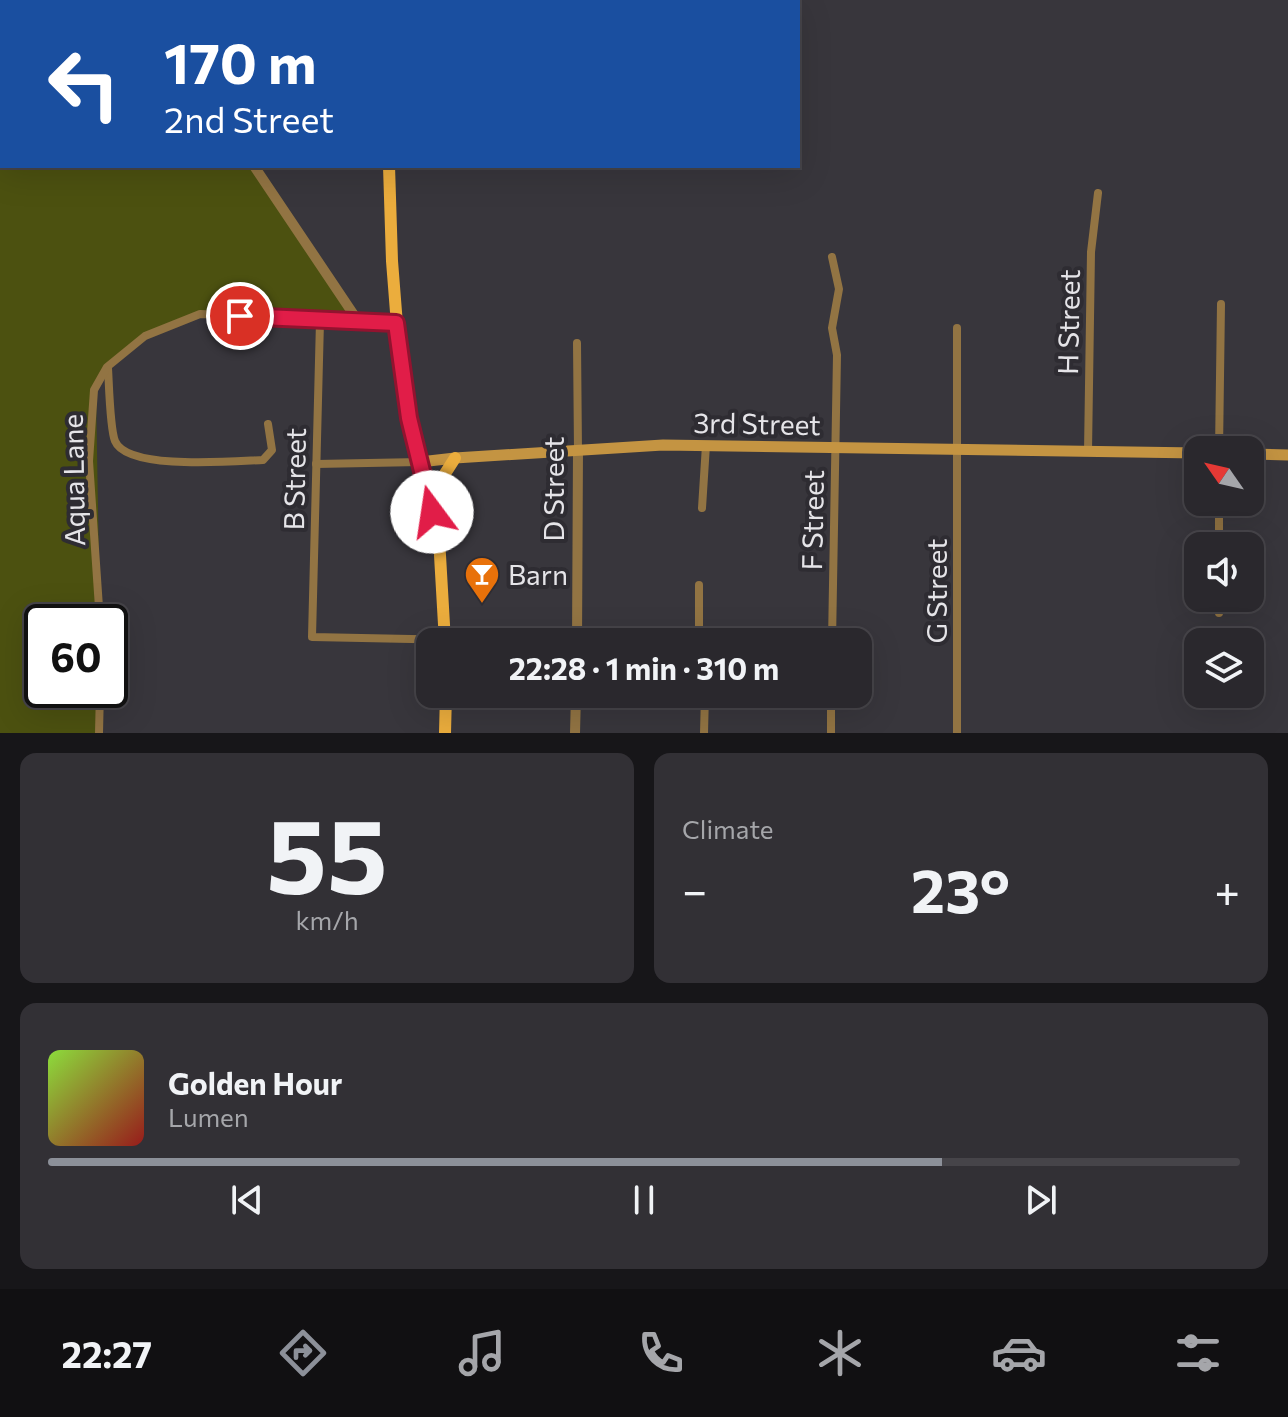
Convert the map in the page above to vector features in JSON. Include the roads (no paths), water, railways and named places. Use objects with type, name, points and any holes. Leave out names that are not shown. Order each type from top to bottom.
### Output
[{"type":"main road","points":[[389,168],[396,323],[409,418],[439,538],[444,628]]},
{"type":"main road","name":"3rd Street","points":[[420,462],[663,445],[1184,453]]},
{"type":"main road","points":[[1264,454],[1288,455]]},
{"type":"main road","points":[[432,512],[441,480],[455,458]]},
{"type":"main road","points":[[445,733],[446,708]]},
{"type":"street","points":[[255,168],[358,321],[396,323]]},
{"type":"street","name":"H Street","points":[[1088,452],[1091,252],[1098,193]]},
{"type":"street","name":"F Street","points":[[832,257],[839,289],[832,328],[837,355],[832,628]]},
{"type":"street","points":[[1219,436],[1221,304]]},
{"type":"street","name":"Aqua Lane","points":[[99,604],[89,461],[94,390],[107,367],[145,336],[200,314],[358,321]]},
{"type":"street","name":"B Street","points":[[320,321],[312,637],[416,640]]},
{"type":"street","name":"G Street","points":[[957,328],[957,733]]},
{"type":"street","name":"D Street","points":[[576,628],[577,343]]},
{"type":"street","points":[[107,367],[115,442],[123,452],[133,456],[193,463],[263,460],[272,450],[268,424]]},
{"type":"street","points":[[702,508],[706,445]]},
{"type":"street","name":"3rd Street","points":[[316,464],[420,462]]},
{"type":"street","points":[[699,585],[699,628]]},
{"type":"street","points":[[99,733],[100,708]]},
{"type":"street","points":[[575,733],[576,708]]},
{"type":"street","points":[[704,733],[705,708]]},
{"type":"street","points":[[831,708],[831,733]]},
{"type":"place","name":"Barn","points":[[482,605]]}]
